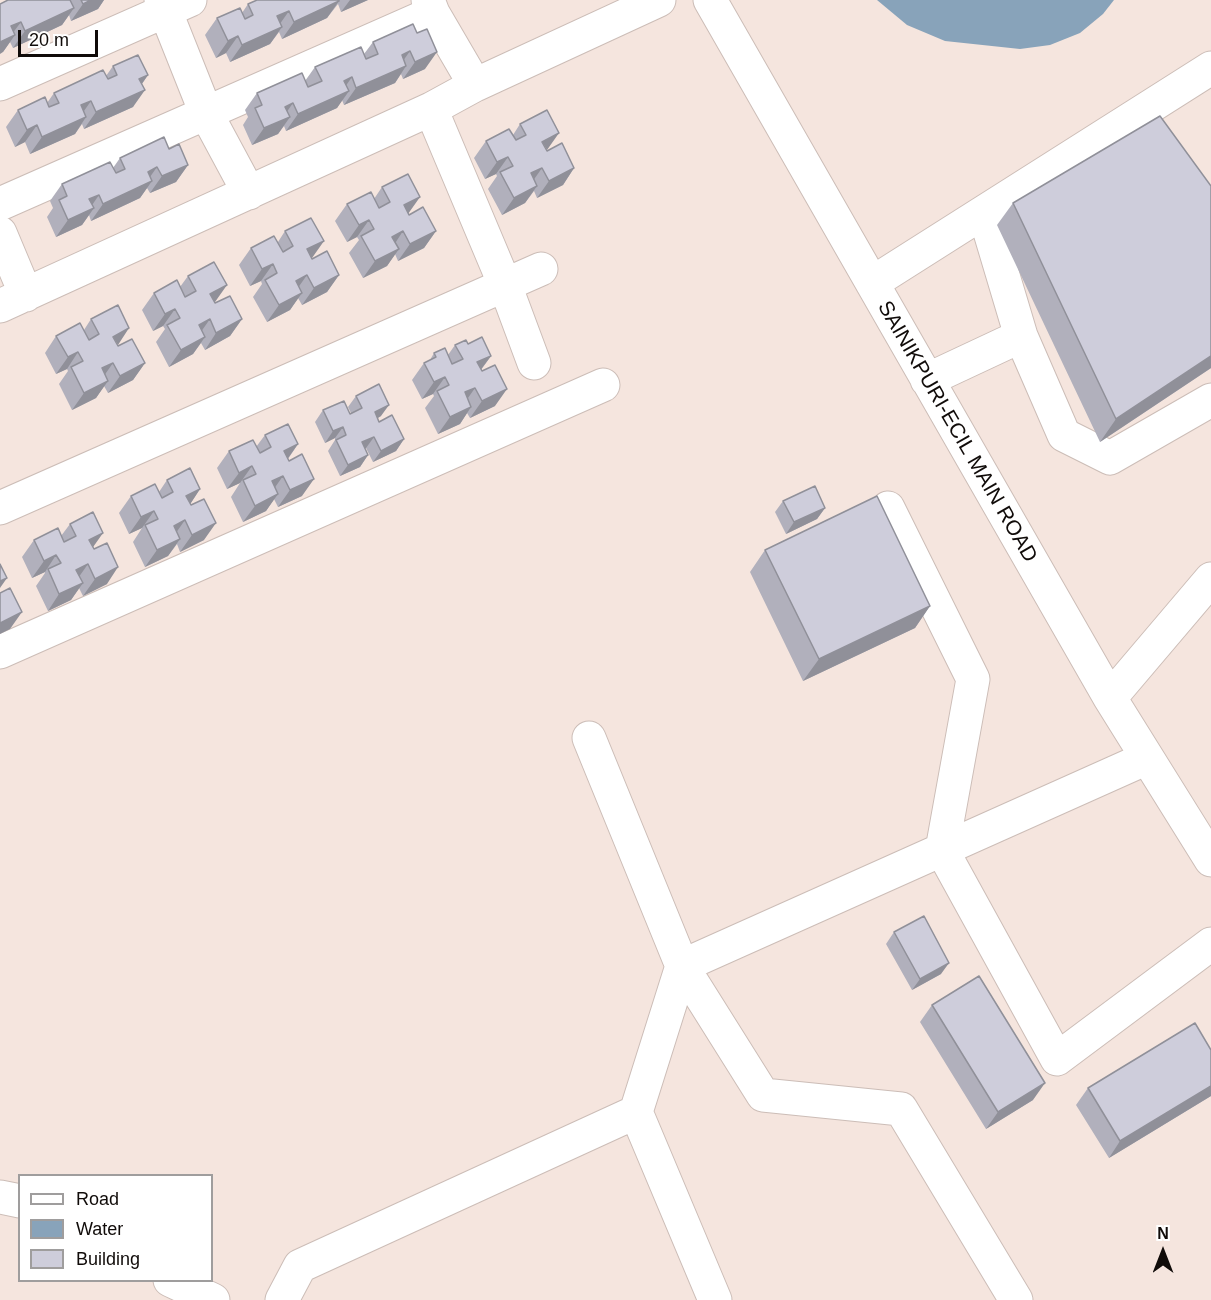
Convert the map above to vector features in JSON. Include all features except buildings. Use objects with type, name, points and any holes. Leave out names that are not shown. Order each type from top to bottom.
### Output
[{"type":"street","points":[[0,233],[13,301],[431,109],[475,85],[659,0]]},
{"type":"street","name":"SAINIKPURI-ECIL MAIN ROAD","points":[[710,0],[1110,698],[1211,860]]},
{"type":"street","points":[[0,84],[172,3],[206,113],[249,193]]},
{"type":"street","points":[[0,204],[206,113],[430,6],[475,85]]},
{"type":"street","points":[[872,283],[1211,68]]},
{"type":"street","points":[[431,109],[505,285],[534,363]]},
{"type":"street","points":[[1145,110],[1165,136]]},
{"type":"street","points":[[984,212],[1021,336],[1064,435],[1110,458],[1211,400]]},
{"type":"street","points":[[0,508],[541,269]]},
{"type":"street","points":[[927,380],[1021,336]]},
{"type":"street","points":[[0,652],[603,385]]},
{"type":"street","points":[[888,508],[973,679],[942,850],[1057,1059],[1211,944]]},
{"type":"street","points":[[1110,698],[1211,579]]},
{"type":"street","points":[[589,738],[682,966],[763,1095],[901,1109],[1016,1300]]},
{"type":"street","points":[[715,1300],[636,1112],[682,966],[1147,758]]},
{"type":"street","points":[[282,1300],[300,1266],[636,1112]]},
{"type":"street","points":[[0,1197],[18,1201]]},
{"type":"street","points":[[173,1282],[213,1300]]},
{"type":"water","points":[[877,0],[1114,0],[1103,14],[1080,33],[1050,45],[1020,49],[945,41],[907,25]]}]
